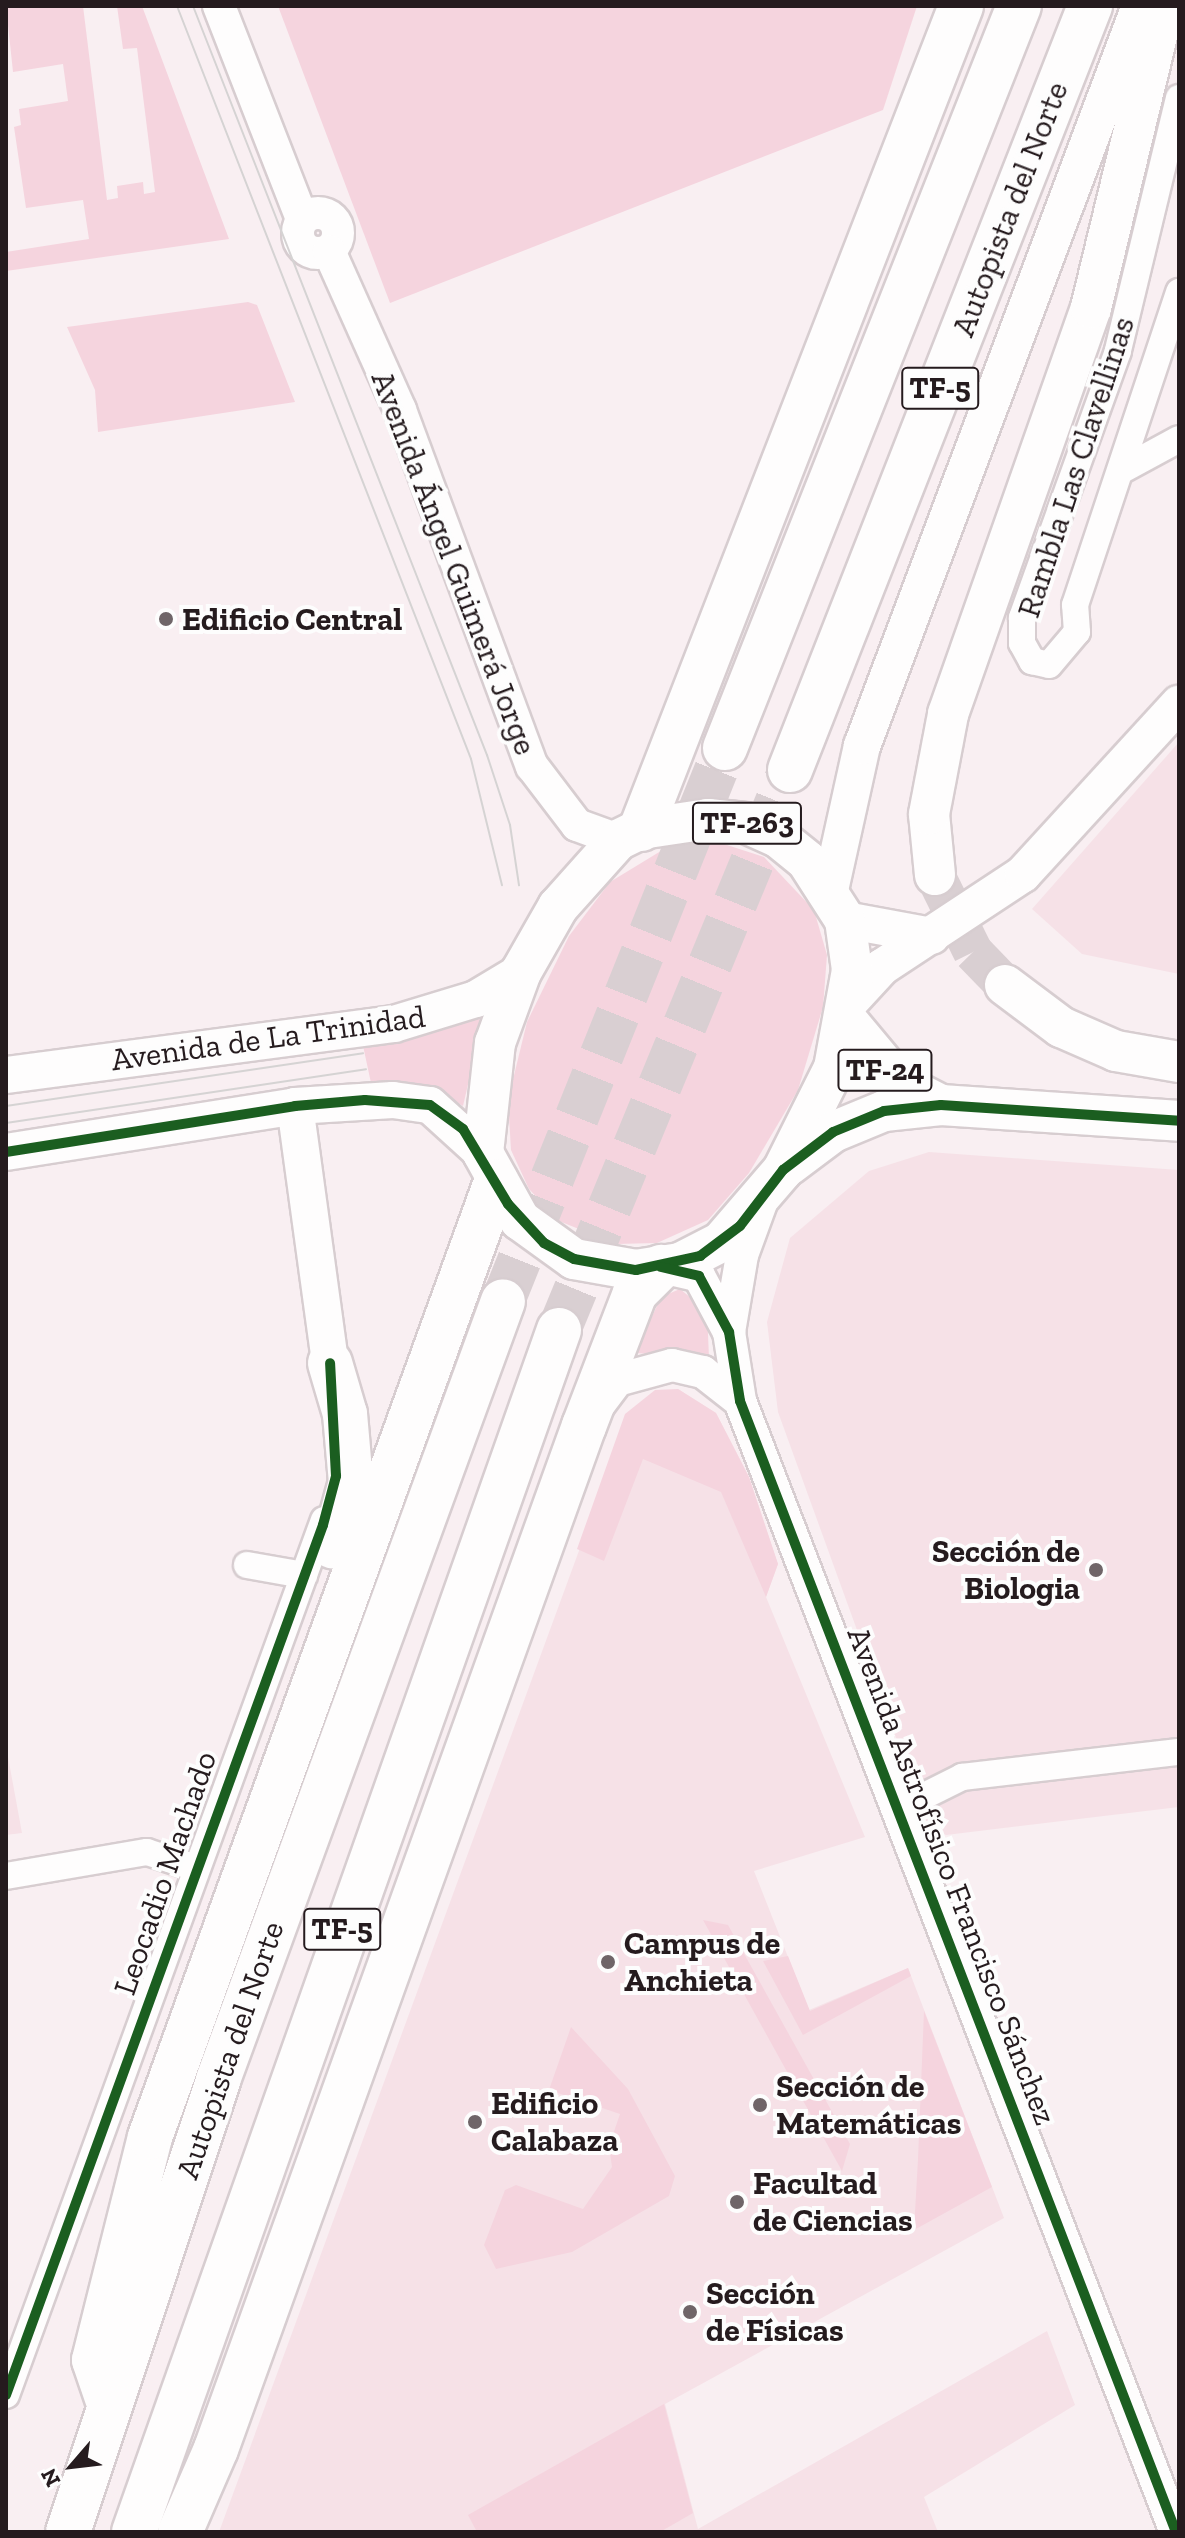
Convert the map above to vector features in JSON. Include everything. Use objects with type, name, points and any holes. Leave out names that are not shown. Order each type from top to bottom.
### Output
[{"type":"highway","points":[[629,834],[961,6]]},
{"type":"highway","name":"Autopista del Norte","points":[[725,748],[1019,6]]},
{"type":"highway","name":"Autopista del Norte","points":[[790,770],[1090,6]]},
{"type":"highway","points":[[109,2406],[94,2360],[150,2137],[490,1168]]},
{"type":"highway","points":[[180,2532],[216,2449],[584,1426],[635,1293],[661,1267]]},
{"type":"highway","name":"Autopista del Norte","points":[[68,2532],[218,2080],[503,1301]]},
{"type":"highway","name":"Autopista del Norte","points":[[134,2532],[559,1330]]},
{"type":"highway","points":[[200,1990],[351,1482],[345,1414],[330,1363]]},
{"type":"main road","points":[[6,1152],[295,1106],[365,1100],[430,1105],[490,1168],[520,1220],[574,1259],[661,1267],[721,1242],[774,1182],[834,1068],[852,970],[837,905],[862,746],[1140,6]]},
{"type":"main road","points":[[935,875],[929,814],[948,714],[1091,308],[1164,6]]},
{"type":"main road","points":[[846,1012],[882,967],[1023,874],[1179,704]]},
{"type":"main road","name":"TF-263","points":[[629,834],[708,819],[746,823],[779,838],[837,905]]},
{"type":"main road","points":[[490,1168],[485,1083],[521,972],[558,907],[629,834]]},
{"type":"main road","points":[[837,905],[932,936]]},
{"type":"main road","name":"Avenida de La Trinidad","points":[[6,1075],[394,1024],[476,999],[521,972]]},
{"type":"main road","points":[[1005,985],[1061,1027],[1116,1051],[1179,1062]]},
{"type":"main road","name":"TF-24","points":[[846,1012],[900,1084],[941,1105]]},
{"type":"main road","name":"TF-24","points":[[774,1182],[833,1132],[884,1111],[941,1105],[1179,1121]]},
{"type":"main road","points":[[295,1106],[330,1363]]},
{"type":"street","name":"Avenida Ángel Guimerá Jorge","points":[[219,6],[302,219],[312,213],[334,219],[337,242],[329,251],[400,410],[532,766],[577,825],[629,834]]},
{"type":"street","name":"Rambla Las Clavellinas","points":[[1179,98],[1118,351],[1022,618],[1022,643],[1032,661],[1049,665],[1077,632],[1075,605],[1179,292]]},
{"type":"street","points":[[1122,470],[1179,439]]},
{"type":"street","name":"Avenida Astrofísico Francisco Sánchez","points":[[774,1182],[742,1255],[729,1332],[740,1401],[1176,2532]]},
{"type":"street","name":"Avenida Astrofísico Francisco Sánchez","points":[[661,1267],[699,1276],[729,1332]]},
{"type":"street","name":"Leocadio Machado","points":[[6,2395],[304,1575],[336,1476],[330,1363]]},
{"type":"street","points":[[584,1426],[617,1380],[643,1368],[703,1372],[740,1401]]},
{"type":"street","points":[[247,1565],[304,1575]]},
{"type":"street","points":[[898,1809],[962,1777],[1179,1752]]},
{"type":"street","points":[[6,1876],[147,1852],[196,1868]]},
{"type":"shaded area","points":[[6,6],[83,6],[107,200],[118,198],[117,186],[143,182],[144,194],[155,192],[137,48],[123,49],[117,6],[142,6],[229,239],[6,271],[6,252],[89,239],[83,200],[26,208],[14,127],[21,125],[19,109],[68,101],[63,64],[13,72]]},
{"type":"shaded area","points":[[278,6],[917,6],[883,110],[390,303]]},
{"type":"shaded area","points":[[248,302],[257,305],[295,402],[98,432],[95,390],[67,327]]},
{"type":"shaded area","points":[[1179,742],[1179,974],[1082,954],[1032,909]]},
{"type":"shaded area","points":[[674,843],[724,844],[764,857],[814,910],[827,955],[823,1007],[798,1090],[749,1173],[708,1220],[657,1243],[616,1244],[559,1221],[529,1189],[511,1150],[508,1100],[527,1022],[569,936],[610,882]]},
{"type":"shaded area","points":[[486,1007],[463,1106],[437,1090],[371,1083],[362,1041]]},
{"type":"shaded area","points":[[929,1152],[1179,1170],[1179,1807],[946,1835],[928,1826],[778,1412],[767,1322],[790,1238],[869,1171]]},
{"type":"shaded area","points":[[680,1289],[707,1311],[709,1358],[635,1353],[661,1297]]},
{"type":"shaded area","name":"Campus de Anchieta","points":[[678,1389],[716,1413],[749,1477],[778,1564],[766,1597],[865,1837],[754,1871],[809,2010],[908,1968],[1004,2218],[665,2404],[698,2529],[1047,2331],[1075,2405],[924,2497],[938,2532],[219,2532],[613,1458]]},
{"type":"shaded area","points":[[678,1389],[716,1413],[749,1477],[778,1564],[766,1597],[721,1492],[643,1459],[604,1561],[577,1549],[625,1414],[655,1390]]},
{"type":"shaded area","points":[[6,1746],[22,1833],[6,1835]]},
{"type":"shaded area","points":[[703,1920],[728,1925],[850,2144],[842,2171]]},
{"type":"shaded area","points":[[788,1956],[810,2011],[908,1968],[911,1976],[803,2035],[763,1961]]},
{"type":"shaded area","points":[[924,2011],[992,2187],[914,2230],[918,2159]]},
{"type":"shaded area","points":[[571,2027],[628,2089],[675,2176],[669,2196],[572,2252],[496,2269],[484,2245],[505,2190],[516,2185],[583,2209],[612,2167],[609,2146],[620,2114],[549,2090]]},
{"type":"shaded area","points":[[664,2404],[693,2513],[660,2532],[477,2532],[468,2515]]},
{"type":"tunnel","points":[[503,1301],[725,748]]},
{"type":"tunnel","points":[[559,1330],[790,770]]},
{"type":"tunnel","points":[[935,875],[973,952],[1005,985]]},
{"type":"tram line","points":[[177,6],[471,759],[502,885]]},
{"type":"tram line","points":[[193,6],[487,755],[510,825],[519,885]]},
{"type":"tram line","points":[[6,1106],[363,1053]]},
{"type":"tram line","points":[[6,1123],[366,1069]]},
{"type":"cycle path","points":[[6,1152],[295,1106],[365,1100],[430,1105],[463,1129],[508,1204],[544,1243],[574,1259],[636,1270],[700,1256],[740,1226],[783,1170],[833,1132],[884,1111],[941,1105],[1179,1121]]},
{"type":"cycle path","points":[[661,1267],[699,1276],[729,1332],[740,1401],[1176,2532]]},
{"type":"cycle path","points":[[6,2395],[323,1525],[336,1476],[330,1363]]},
{"type":"place","name":"Edificio Central","points":[[166,619]]},
{"type":"place","name":"Sección de Biologia","points":[[1096,1570]]},
{"type":"place","name":"Campus de Anchieta","points":[[608,1962]]},
{"type":"place","name":"Sección de Matemáticas","points":[[760,2105]]},
{"type":"place","name":"Edificio Calabaza","points":[[475,2122]]},
{"type":"place","name":"Facultad de Ciencias","points":[[737,2202]]},
{"type":"place","name":"Sección de Físicas","points":[[690,2312]]}]
